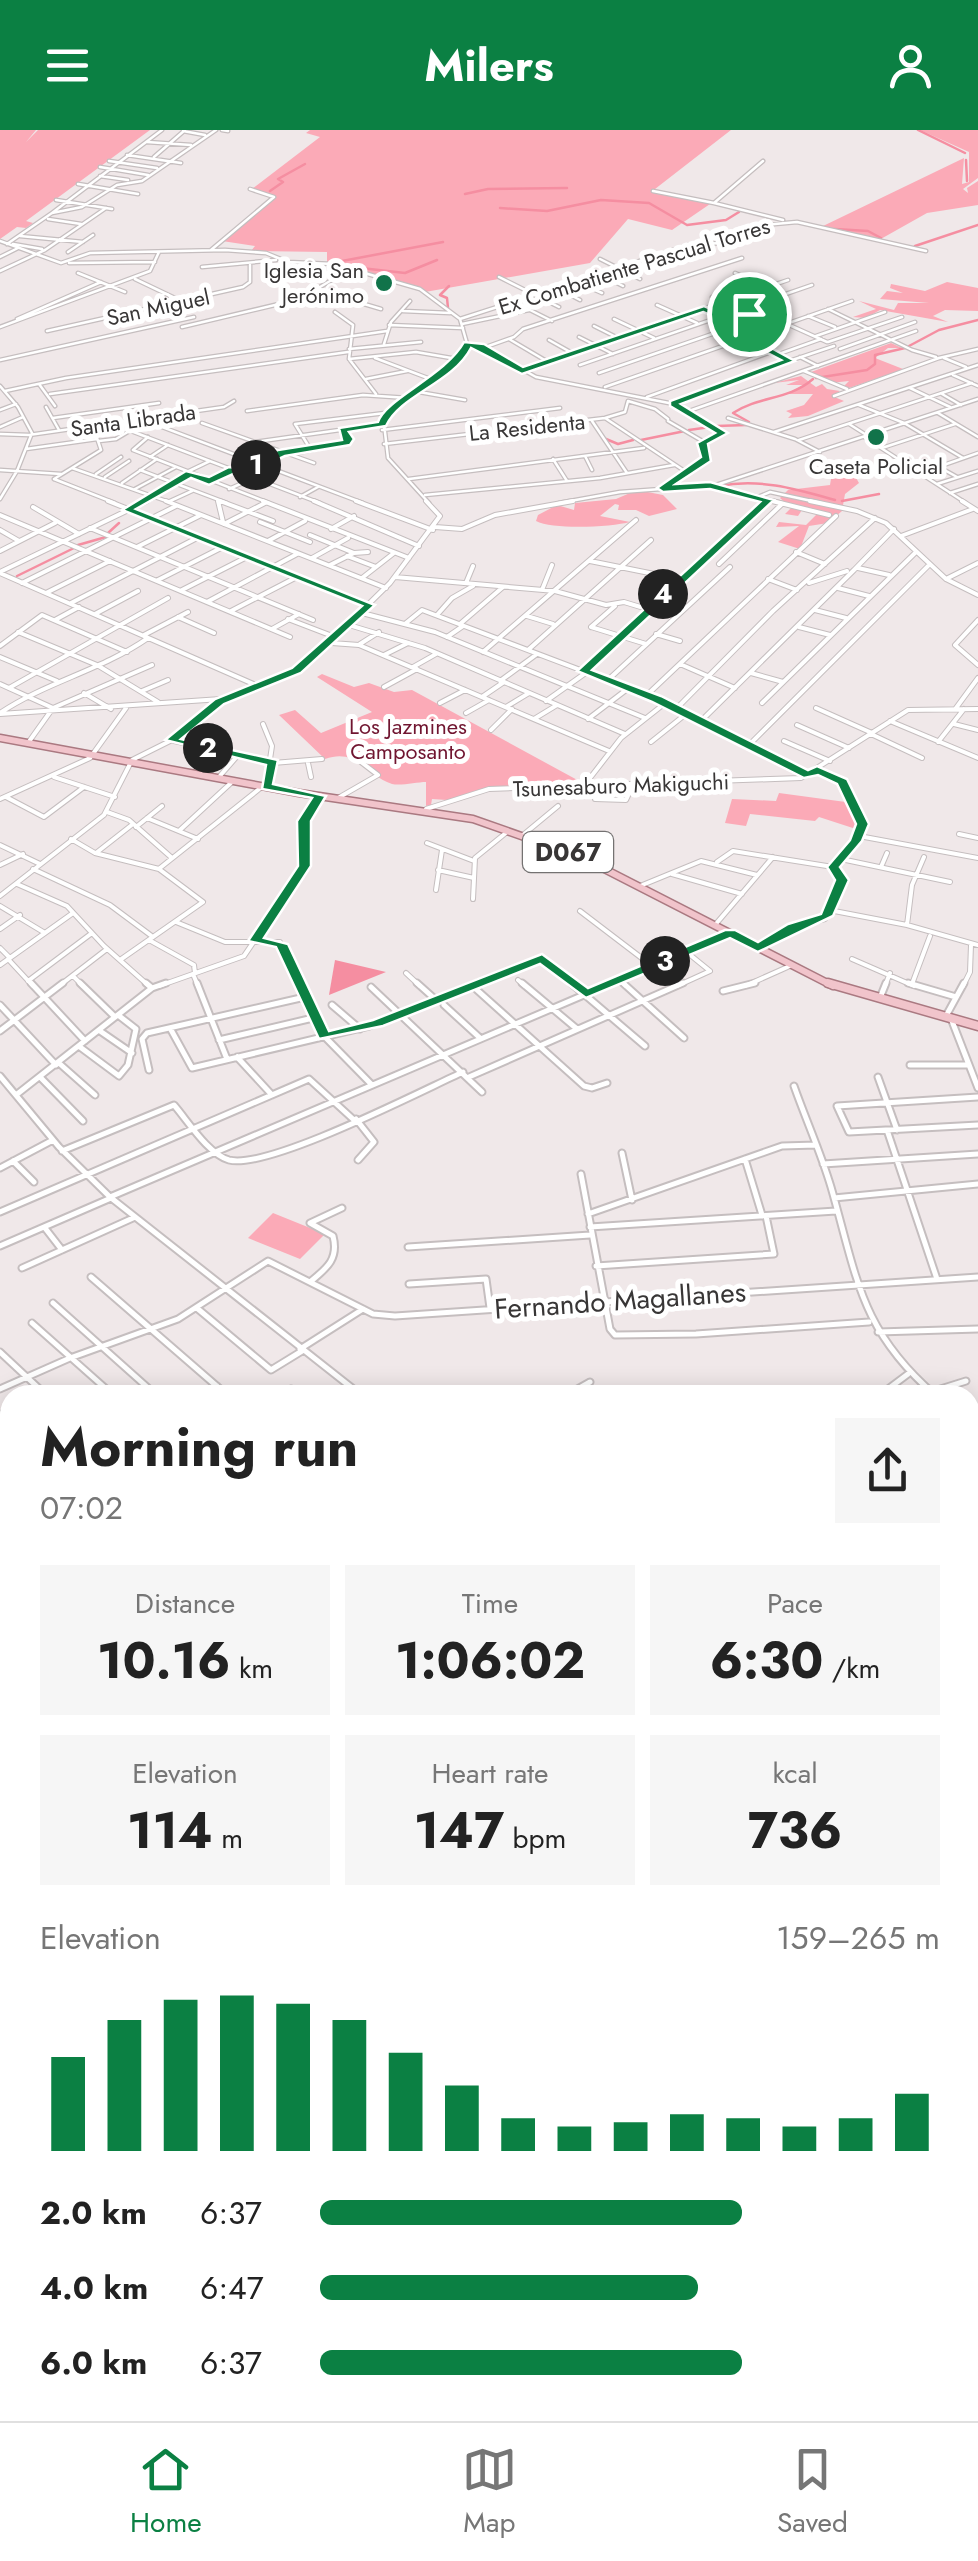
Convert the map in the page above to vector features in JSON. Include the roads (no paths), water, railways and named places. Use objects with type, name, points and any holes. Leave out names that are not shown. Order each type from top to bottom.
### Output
[{"type":"main road","name":"D067","points":[[0,738],[320,796],[426,809],[508,830],[580,857],[838,988],[978,1026]]},
{"type":"street","points":[[8,244],[162,130]]},
{"type":"street","points":[[106,188],[140,182],[222,130]]},
{"type":"street","points":[[172,144],[172,138],[184,131],[208,136]]},
{"type":"street","points":[[145,142],[194,146]]},
{"type":"street","points":[[152,158],[172,144]]},
{"type":"street","points":[[136,148],[161,152]]},
{"type":"street","points":[[127,155],[181,163]]},
{"type":"street","points":[[714,203],[763,160]]},
{"type":"street","points":[[109,161],[160,168]]},
{"type":"street","points":[[100,168],[151,175]]},
{"type":"street","points":[[100,176],[151,184]]},
{"type":"street","points":[[52,213],[86,204],[117,178]]},
{"type":"street","points":[[78,184],[138,194]]},
{"type":"street","points":[[209,252],[273,198],[250,189]]},
{"type":"street","points":[[653,191],[784,221]]},
{"type":"street","points":[[1,270],[45,250],[109,208],[56,200]]},
{"type":"street","points":[[45,218],[82,224]]},
{"type":"street","name":"Ex Combatiente Pascual Torres","points":[[462,324],[514,302],[692,244],[729,242],[757,228],[784,221],[926,251]]},
{"type":"street","points":[[94,235],[68,252],[263,252],[278,260],[350,269],[417,288],[462,324],[467,344],[457,359],[420,392],[385,413],[295,424],[312,450]]},
{"type":"street","points":[[20,236],[83,242]]},
{"type":"street","points":[[0,241],[66,262],[155,262]]},
{"type":"street","points":[[8,244],[45,250]]},
{"type":"street","points":[[0,257],[18,248]]},
{"type":"street","points":[[0,327],[153,269],[159,252]]},
{"type":"street","points":[[66,262],[81,255]]},
{"type":"street","points":[[484,348],[510,339],[518,331],[742,258]]},
{"type":"street","points":[[600,259],[640,279]]},
{"type":"street","name":"San Miguel","points":[[202,268],[278,260]]},
{"type":"street","name":"San Miguel","points":[[47,332],[248,284],[250,264]]},
{"type":"street","points":[[182,327],[303,298],[350,269]]},
{"type":"street","points":[[78,273],[125,292]]},
{"type":"street","points":[[735,273],[783,296]]},
{"type":"street","points":[[599,274],[623,286]]},
{"type":"street","points":[[500,277],[559,307]]},
{"type":"street","points":[[132,278],[182,302]]},
{"type":"street","points":[[522,370],[788,280]]},
{"type":"street","points":[[8,324],[101,282]]},
{"type":"street","points":[[577,282],[602,293]]},
{"type":"street","points":[[580,365],[812,285]]},
{"type":"street","points":[[557,288],[580,300]]},
{"type":"street","points":[[599,373],[744,323],[749,315],[712,296]]},
{"type":"street","points":[[354,301],[381,309]]},
{"type":"street","points":[[384,344],[388,328],[410,301]]},
{"type":"street","points":[[603,388],[852,301]]},
{"type":"street","points":[[514,302],[552,321]]},
{"type":"street","points":[[658,304],[700,325]]},
{"type":"street","points":[[704,309],[722,317]]},
{"type":"street","points":[[828,309],[969,368]]},
{"type":"street","points":[[3,392],[388,328],[462,324],[530,310]]},
{"type":"street","points":[[403,311],[452,313]]},
{"type":"street","points":[[335,312],[354,325],[348,350],[350,360],[376,396]]},
{"type":"street","points":[[647,398],[885,312]]},
{"type":"street","points":[[808,316],[838,328]]},
{"type":"street","points":[[0,360],[194,317]]},
{"type":"street","points":[[828,342],[902,317]]},
{"type":"street","points":[[184,319],[192,325]]},
{"type":"street","points":[[614,319],[657,339]]},
{"type":"street","points":[[673,404],[736,379],[914,322]]},
{"type":"street","points":[[744,323],[764,331]]},
{"type":"street","points":[[786,324],[851,355]]},
{"type":"street","points":[[594,326],[618,338]]},
{"type":"street","points":[[722,331],[790,361]]},
{"type":"street","points":[[689,411],[916,331]]},
{"type":"street","points":[[579,337],[613,354]]},
{"type":"street","points":[[702,338],[721,346]]},
{"type":"street","points":[[510,339],[548,362]]},
{"type":"street","points":[[549,340],[572,353]]},
{"type":"street","points":[[50,394],[384,344],[421,342]]},
{"type":"street","points":[[467,344],[484,348],[546,379],[673,404],[722,433],[704,442]]},
{"type":"street","points":[[680,346],[700,353]]},
{"type":"street","points":[[963,458],[904,424],[834,396],[940,357],[978,350]]},
{"type":"street","points":[[350,360],[420,352],[457,359]]},
{"type":"street","points":[[658,353],[678,361]]},
{"type":"street","points":[[374,356],[433,380]]},
{"type":"street","points":[[800,358],[818,366]]},
{"type":"street","points":[[745,361],[762,369]]},
{"type":"street","points":[[774,432],[978,365]]},
{"type":"street","points":[[717,371],[736,379],[775,366]]},
{"type":"street","points":[[366,379],[409,371]]},
{"type":"street","points":[[804,372],[849,390]]},
{"type":"street","points":[[950,374],[975,385]]},
{"type":"street","points":[[690,381],[710,388]]},
{"type":"street","points":[[38,384],[55,406]]},
{"type":"street","points":[[799,440],[975,385]]},
{"type":"street","points":[[0,386],[16,404],[30,434],[17,471],[0,499]]},
{"type":"street","points":[[908,388],[952,408]]},
{"type":"street","points":[[420,392],[464,400]]},
{"type":"street","points":[[941,394],[961,405]]},
{"type":"street","points":[[247,411],[376,396],[410,398]]},
{"type":"street","points":[[26,449],[116,439],[143,420],[381,511],[434,528],[462,529],[495,515],[663,488],[710,486],[978,400]]},
{"type":"street","name":"Santa Librada","points":[[1,434],[143,420],[224,407],[234,401]]},
{"type":"street","points":[[606,418],[625,412],[628,402],[655,410],[704,442],[708,457],[663,488]]},
{"type":"street","points":[[52,418],[159,403]]},
{"type":"street","points":[[0,410],[16,404]]},
{"type":"street","points":[[46,407],[59,430]]},
{"type":"street","points":[[255,442],[560,408]]},
{"type":"street","points":[[846,408],[855,422]]},
{"type":"street","points":[[0,714],[225,699],[292,674],[386,588],[434,528],[439,514],[388,458],[382,427],[385,413]]},
{"type":"street","points":[[937,413],[978,438]]},
{"type":"street","points":[[1,434],[24,417]]},
{"type":"street","name":"La Residenta","points":[[384,444],[606,418],[686,472]]},
{"type":"street","points":[[728,418],[799,440],[820,452]]},
{"type":"street","points":[[592,421],[627,474]]},
{"type":"street","points":[[202,424],[314,464]]},
{"type":"street","points":[[849,424],[976,510]]},
{"type":"street","points":[[882,448],[955,424]]},
{"type":"street","points":[[93,426],[101,450],[54,479],[370,605]]},
{"type":"street","points":[[289,454],[348,442],[342,430]]},
{"type":"street","points":[[131,431],[300,497],[371,519],[419,546]]},
{"type":"street","points":[[148,438],[133,450],[410,558]]},
{"type":"street","points":[[150,457],[168,445]]},
{"type":"street","points":[[409,479],[646,448]]},
{"type":"street","points":[[240,473],[282,453]]},
{"type":"street","points":[[920,474],[978,453]]},
{"type":"street","points":[[585,456],[592,470]]},
{"type":"street","points":[[96,474],[121,457]]},
{"type":"street","points":[[121,483],[157,459]]},
{"type":"street","points":[[554,460],[568,481]]},
{"type":"street","points":[[104,477],[130,461]]},
{"type":"street","points":[[0,573],[128,510],[210,461]]},
{"type":"street","points":[[425,495],[627,474],[674,464]]},
{"type":"street","points":[[136,489],[176,467]]},
{"type":"street","points":[[939,467],[957,478]]},
{"type":"street","points":[[72,468],[121,483],[386,588]]},
{"type":"street","points":[[0,470],[61,474]]},
{"type":"street","points":[[140,470],[248,512],[303,539],[317,538],[335,545],[376,568]]},
{"type":"street","points":[[199,493],[232,470]]},
{"type":"street","points":[[937,484],[978,471]]},
{"type":"street","points":[[230,489],[254,478]]},
{"type":"street","points":[[0,484],[9,485]]},
{"type":"street","points":[[950,493],[978,484]]},
{"type":"street","points":[[710,486],[829,515]]},
{"type":"street","points":[[300,497],[318,487]]},
{"type":"street","points":[[168,502],[192,490]]},
{"type":"street","points":[[758,497],[770,492],[876,518],[894,529],[928,566],[978,596]]},
{"type":"street","points":[[218,500],[224,524]]},
{"type":"street","points":[[546,701],[569,686],[768,500]]},
{"type":"street","points":[[224,524],[265,503]]},
{"type":"street","points":[[719,564],[782,504]]},
{"type":"street","points":[[22,583],[177,506]]},
{"type":"street","points":[[33,507],[79,534]]},
{"type":"street","points":[[901,536],[976,510]]},
{"type":"street","points":[[371,519],[381,511]]},
{"type":"street","points":[[0,515],[290,637]]},
{"type":"street","points":[[137,547],[200,515]]},
{"type":"street","points":[[207,602],[271,568],[310,538],[354,516]]},
{"type":"street","points":[[646,695],[836,516]]},
{"type":"street","points":[[676,709],[876,518]]},
{"type":"street","points":[[268,541],[307,520]]},
{"type":"street","points":[[483,652],[636,520]]},
{"type":"street","points":[[242,531],[266,522]]},
{"type":"street","points":[[0,551],[56,523]]},
{"type":"street","points":[[90,528],[313,620]]},
{"type":"street","points":[[773,652],[894,529]]},
{"type":"street","points":[[0,530],[21,541]]},
{"type":"street","points":[[312,558],[350,537]]},
{"type":"street","points":[[70,604],[197,538]]},
{"type":"street","points":[[528,650],[651,540]]},
{"type":"street","points":[[330,565],[377,547]]},
{"type":"street","points":[[158,580],[221,548]]},
{"type":"street","points":[[796,552],[846,572]]},
{"type":"street","points":[[362,578],[394,553]]},
{"type":"street","points":[[762,703],[914,553]]},
{"type":"street","points":[[182,590],[245,558]]},
{"type":"street","points":[[590,560],[618,569],[680,579]]},
{"type":"street","points":[[46,593],[111,561]]},
{"type":"street","points":[[946,579],[978,563]]},
{"type":"street","points":[[542,590],[552,565]]},
{"type":"street","points":[[466,583],[474,566]]},
{"type":"street","points":[[748,746],[760,740],[928,566]]},
{"type":"street","points":[[609,680],[730,567]]},
{"type":"street","points":[[768,579],[799,588],[855,569],[890,576]]},
{"type":"street","points":[[700,722],[855,569]]},
{"type":"street","points":[[0,573],[260,686]]},
{"type":"street","points":[[395,577],[555,591],[647,609]]},
{"type":"street","points":[[231,611],[296,578]]},
{"type":"street","points":[[437,615],[452,598],[476,584]]},
{"type":"street","points":[[447,637],[504,586]]},
{"type":"street","points":[[838,588],[869,596]]},
{"type":"street","points":[[95,614],[138,590]]},
{"type":"street","points":[[10,688],[168,598]]},
{"type":"street","points":[[618,603],[591,627],[646,644]]},
{"type":"street","points":[[54,620],[79,608]]},
{"type":"street","points":[[406,623],[419,610],[437,615],[609,680],[664,703],[808,776]]},
{"type":"street","points":[[816,610],[847,618]]},
{"type":"street","points":[[0,714],[25,696],[127,652],[188,612]]},
{"type":"street","points":[[362,613],[447,637],[644,718]]},
{"type":"street","points":[[272,628],[299,614]]},
{"type":"street","points":[[0,646],[42,615],[127,652]]},
{"type":"street","points":[[526,616],[553,624]]},
{"type":"street","points":[[178,617],[214,633]]},
{"type":"street","points":[[288,619],[335,637]]},
{"type":"street","points":[[978,620],[955,645],[978,665]]},
{"type":"street","points":[[348,625],[410,642],[625,734]]},
{"type":"street","points":[[799,627],[830,635]]},
{"type":"street","points":[[18,632],[120,678],[160,704]]},
{"type":"street","points":[[359,645],[379,632]]},
{"type":"street","points":[[656,634],[680,641]]},
{"type":"street","points":[[384,656],[410,642]]},
{"type":"street","points":[[329,643],[359,645],[609,751]]},
{"type":"street","points":[[384,686],[436,654]]},
{"type":"street","points":[[482,698],[537,654]]},
{"type":"street","points":[[0,657],[58,681]]},
{"type":"street","points":[[680,664],[735,688]]},
{"type":"street","points":[[28,742],[53,710],[84,692],[152,665]]},
{"type":"street","points":[[750,673],[784,682]]},
{"type":"street","points":[[956,708],[978,678]]},
{"type":"street","points":[[142,692],[168,680]]},
{"type":"street","points":[[0,684],[53,710]]},
{"type":"street","points":[[588,719],[630,688]]},
{"type":"street","points":[[440,703],[465,690]]},
{"type":"street","points":[[84,692],[111,709]]},
{"type":"street","points":[[490,730],[529,693]]},
{"type":"street","points":[[0,896],[106,812],[132,760],[171,740],[225,699]]},
{"type":"street","points":[[466,712],[489,700]]},
{"type":"street","points":[[583,787],[625,734],[664,703]]},
{"type":"street","points":[[534,719],[557,706]]},
{"type":"street","points":[[3,798],[94,754],[126,708]]},
{"type":"street","points":[[816,708],[922,758]]},
{"type":"street","name":"Tsunesaburo Makiguchi","points":[[426,809],[489,789],[770,782],[808,776],[914,708],[978,709]]},
{"type":"street","points":[[938,742],[964,708]]},
{"type":"street","points":[[651,742],[686,714]]},
{"type":"street","points":[[890,721],[978,758]]},
{"type":"street","points":[[159,868],[264,786],[273,763],[270,732],[262,724]]},
{"type":"street","points":[[954,724],[978,730]]},
{"type":"street","points":[[797,725],[849,748]]},
{"type":"street","points":[[171,740],[273,763],[322,759]]},
{"type":"street","points":[[784,742],[830,761]]},
{"type":"street","points":[[220,777],[239,754]]},
{"type":"street","points":[[308,762],[311,777]]},
{"type":"street","points":[[338,798],[378,776],[361,762]]},
{"type":"street","points":[[817,770],[842,782],[863,824],[859,836],[833,867]]},
{"type":"street","points":[[51,776],[116,797]]},
{"type":"street","points":[[180,830],[234,780]]},
{"type":"street","points":[[595,798],[626,800],[633,785]]},
{"type":"street","points":[[3,798],[44,817],[84,787]]},
{"type":"street","points":[[16,1095],[152,988],[240,959],[304,866],[304,821],[320,796]]},
{"type":"street","points":[[95,853],[162,806]]},
{"type":"street","points":[[523,836],[558,806]]},
{"type":"street","points":[[106,812],[135,826],[172,858]]},
{"type":"street","points":[[147,818],[198,839]]},
{"type":"street","points":[[472,898],[474,861],[508,830]]},
{"type":"street","points":[[959,834],[978,838]]},
{"type":"street","points":[[859,836],[978,858]]},
{"type":"street","points":[[71,840],[95,853],[159,868],[203,902],[120,960]]},
{"type":"street","points":[[428,843],[474,861]]},
{"type":"street","points":[[0,844],[40,864]]},
{"type":"street","points":[[436,890],[438,854],[446,850]]},
{"type":"street","points":[[717,862],[733,851],[773,856],[833,867],[842,880],[822,920],[793,927],[758,948]]},
{"type":"street","points":[[881,867],[887,853]]},
{"type":"street","points":[[0,865],[23,854]]},
{"type":"street","points":[[716,926],[773,856]]},
{"type":"street","points":[[907,925],[924,857]]},
{"type":"street","points":[[840,859],[950,882]]},
{"type":"street","points":[[640,886],[698,861],[717,862],[757,875]]},
{"type":"street","points":[[33,869],[104,902],[151,939],[186,957],[194,965],[227,1060]]},
{"type":"street","points":[[438,870],[474,878]]},
{"type":"street","points":[[669,873],[742,894]]},
{"type":"street","points":[[17,884],[59,900],[152,988]]},
{"type":"street","points":[[0,906],[45,933]]},
{"type":"street","points":[[829,910],[907,925],[975,945],[970,972],[948,1020],[978,1088]]},
{"type":"street","points":[[580,912],[677,985]]},
{"type":"street","points":[[0,965],[73,913]]},
{"type":"street","points":[[0,929],[20,915]]},
{"type":"street","points":[[176,922],[225,942],[281,944],[324,1036],[372,1085]]},
{"type":"street","points":[[28,981],[92,933]]},
{"type":"street","points":[[0,1246],[730,933]]},
{"type":"street","points":[[912,984],[931,935]]},
{"type":"street","points":[[0,948],[82,1044],[117,1076],[126,1069],[136,1028],[72,976]]},
{"type":"street","points":[[0,1031],[107,949]]},
{"type":"street","points":[[61,1149],[174,1105],[227,1159],[238,1161],[306,1141],[539,1046],[711,970],[688,952]]},
{"type":"street","points":[[170,1028],[188,1068],[360,1029],[542,958],[645,1046]]},
{"type":"street","points":[[852,959],[956,997]]},
{"type":"street","points":[[723,991],[759,982],[792,965]]},
{"type":"street","points":[[406,973],[436,1000]]},
{"type":"street","points":[[878,1001],[890,973]]},
{"type":"street","points":[[518,980],[577,1029]]},
{"type":"street","points":[[620,980],[684,1038]]},
{"type":"street","points":[[371,987],[482,1092]]},
{"type":"street","points":[[477,990],[584,1086],[592,1088],[607,1083]]},
{"type":"street","points":[[149,1070],[145,1034],[304,997]]},
{"type":"street","points":[[0,1005],[95,1095]]},
{"type":"street","points":[[444,1005],[480,1038]]},
{"type":"street","points":[[332,1006],[360,1029]]},
{"type":"street","points":[[219,1040],[314,1018]]},
{"type":"street","points":[[100,1030],[132,1052],[144,1050]]},
{"type":"street","points":[[237,1057],[272,1095]]},
{"type":"street","points":[[910,1065],[968,1065]]},
{"type":"street","points":[[0,1076],[85,1176],[347,1385]]},
{"type":"street","points":[[878,1077],[897,1130]]},
{"type":"street","points":[[41,1078],[82,1121]]},
{"type":"street","points":[[1,1209],[310,1079],[355,1119],[374,1142],[358,1160]]},
{"type":"street","points":[[794,1086],[834,1198],[869,1322],[908,1374],[922,1385]]},
{"type":"street","points":[[978,1097],[837,1106],[846,1132],[978,1125]]},
{"type":"street","points":[[888,1130],[937,1280]]},
{"type":"street","points":[[0,1168],[53,1140]]},
{"type":"street","points":[[588,1214],[782,1146],[816,1145]]},
{"type":"street","points":[[622,1153],[632,1200]]},
{"type":"street","points":[[823,1164],[978,1154]]},
{"type":"street","points":[[0,1159],[11,1162],[34,1182]]},
{"type":"street","points":[[596,1266],[774,1254],[745,1159]]},
{"type":"street","points":[[581,1174],[610,1329],[618,1336],[869,1322]]},
{"type":"street","points":[[834,1198],[978,1184]]},
{"type":"street","points":[[310,1282],[337,1258],[333,1236],[310,1223],[342,1208]]},
{"type":"street","points":[[590,1227],[836,1211]]},
{"type":"street","points":[[22,1268],[134,1218]]},
{"type":"street","points":[[44,1227],[62,1250]]},
{"type":"street","points":[[408,1247],[590,1235]]},
{"type":"street","name":"Fernando Magallanes","points":[[225,1290],[264,1262],[274,1263],[363,1309],[395,1316],[978,1277]]},
{"type":"street","points":[[91,1277],[216,1385]]},
{"type":"street","points":[[409,1284],[486,1278],[490,1308]]},
{"type":"street","points":[[10,1385],[70,1358],[153,1329],[198,1309],[225,1290]]},
{"type":"street","points":[[53,1303],[145,1385]]},
{"type":"street","points":[[198,1309],[271,1370],[363,1309]]},
{"type":"street","points":[[32,1323],[101,1385]]},
{"type":"street","points":[[878,1332],[978,1329]]},
{"type":"street","points":[[0,1352],[35,1385]]},
{"type":"street","points":[[893,1385],[908,1374]]},
{"type":"street","points":[[956,1385],[966,1381]]},
{"type":"street","points":[[585,1385],[590,1382]]},
{"type":"waterway","points":[[918,130],[965,153]]},
{"type":"waterway","points":[[966,160],[967,181]]},
{"type":"waterway","points":[[270,191],[283,182],[278,179],[305,164]]},
{"type":"waterway","points":[[465,194],[488,189],[567,188]]},
{"type":"waterway","points":[[500,208],[547,211],[601,200],[649,203],[687,225],[726,220],[739,212]]},
{"type":"waterway","points":[[915,246],[978,225]]},
{"type":"waterway","points":[[835,229],[868,231],[881,238]]},
{"type":"waterway","points":[[342,261],[443,242]]},
{"type":"waterway","points":[[361,268],[405,273],[437,260]]},
{"type":"waterway","points":[[448,308],[447,298],[440,295],[449,286]]},
{"type":"waterway","points":[[909,346],[939,330],[978,320]]},
{"type":"waterway","points":[[816,378],[867,370],[875,364],[875,355],[905,348]]},
{"type":"waterway","points":[[427,388],[440,376]]},
{"type":"waterway","points":[[749,422],[733,413],[794,391],[813,379]]},
{"type":"waterway","points":[[717,426],[746,425]]},
{"type":"waterway","points":[[689,430],[710,427]]},
{"type":"waterway","points":[[641,440],[685,431]]},
{"type":"waterway","points":[[606,439],[618,444],[633,440]]},
{"type":"waterway","points":[[719,486],[763,484],[835,500]]},
{"type":"waterway","points":[[842,501],[879,494]]},
{"type":"waterway","points":[[108,533],[119,523]]},
{"type":"waterway","points":[[78,545],[106,537]]},
{"type":"waterway","points":[[17,576],[74,548]]},
{"type":"place","name":"Iglesia San Jerónimo","points":[[384,283]]},
{"type":"place","name":"Caseta Policial","points":[[876,437]]},
{"type":"park label","name":"Los Jazmines Camposanto","points":[[408,738]]}]
